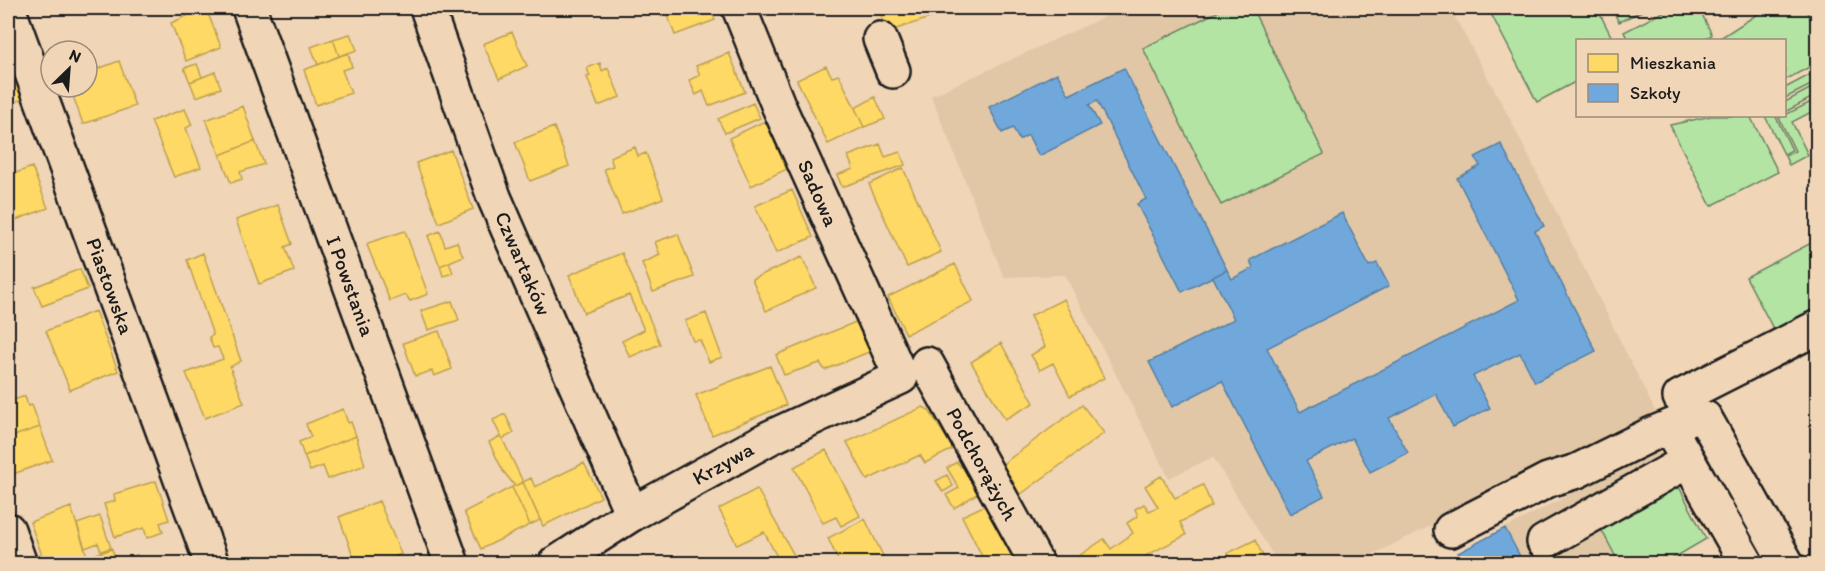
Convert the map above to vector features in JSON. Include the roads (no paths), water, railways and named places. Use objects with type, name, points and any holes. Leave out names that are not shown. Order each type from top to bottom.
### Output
[{"type":"street","name":"Piastowska","points":[[8,8],[212,564]]},
{"type":"street","name":"I Powstania","points":[[249,8],[452,564]]},
{"type":"street","name":"Czwartaków","points":[[427,8],[494,197],[632,514]]},
{"type":"street","name":"Sadowa","points":[[739,8],[779,107],[914,370]]},
{"type":"street","points":[[880,39],[893,71]]},
{"type":"street","points":[[1451,530],[1548,480],[1577,471],[1652,434],[1681,410],[1818,327]]},
{"type":"street","name":"Krzywa","points":[[555,564],[632,514],[769,438],[914,370]]},
{"type":"street","name":"Podchorążych","points":[[914,370],[1037,564]]},
{"type":"street","points":[[1681,410],[1674,436],[1747,564]]},
{"type":"street","points":[[1681,410],[1705,418],[1786,564]]},
{"type":"street","points":[[1544,542],[1688,461]]},
{"type":"street","points":[[8,530],[20,564]]}]
